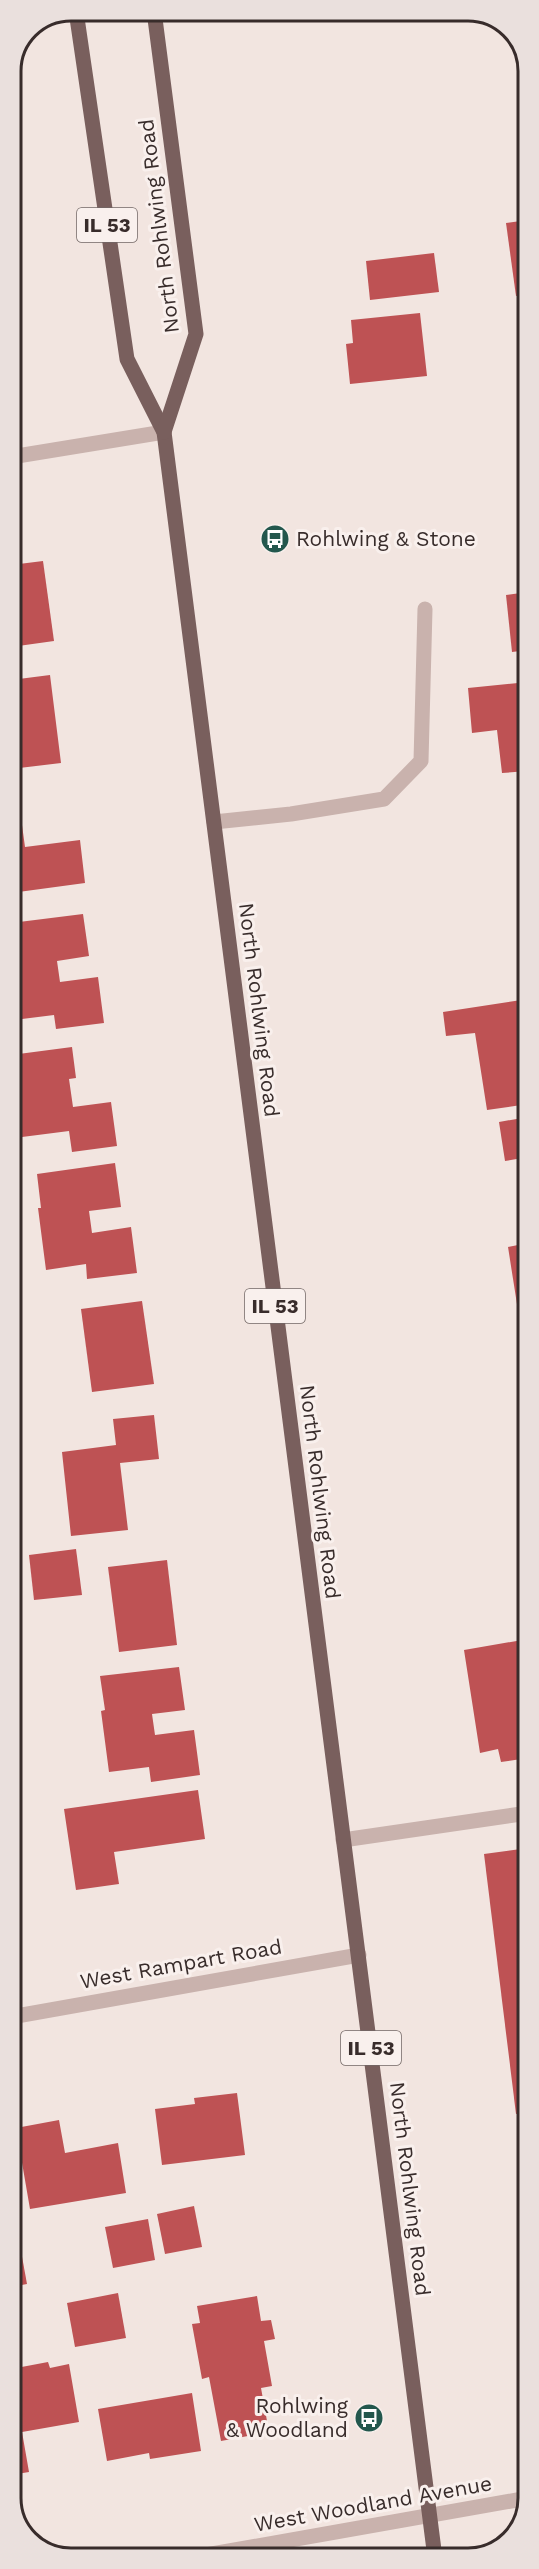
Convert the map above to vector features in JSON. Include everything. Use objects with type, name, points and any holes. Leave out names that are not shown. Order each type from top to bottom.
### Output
[{"type":"main road","name":"North Rohlwing Road","points":[[78,21],[127,359],[164,432],[434,2548]]},
{"type":"main road","name":"North Rohlwing Road","points":[[155,21],[196,334],[164,432]]},
{"type":"street","points":[[21,455],[164,432]]},
{"type":"street","points":[[214,822],[291,814],[384,799],[421,762],[425,609]]},
{"type":"street","points":[[344,1840],[518,1814]]},
{"type":"street","name":"West Rampart Road","points":[[21,2015],[358,1954]]},
{"type":"street","name":"West Woodland Avenue","points":[[246,2548],[518,2500]]},
{"type":"building","points":[[518,221],[518,296],[516,296],[506,223]]},
{"type":"building","points":[[434,253],[439,292],[370,300],[366,261]]},
{"type":"building","points":[[420,313],[427,376],[350,384],[346,344],[353,343],[351,320]]},
{"type":"building","points":[[43,561],[54,641],[21,646],[21,564]]},
{"type":"building","points":[[518,593],[518,651],[512,652],[506,595]]},
{"type":"building","points":[[50,675],[61,763],[21,768],[21,679]]},
{"type":"building","points":[[518,683],[518,772],[502,773],[497,730],[472,733],[468,688]]},
{"type":"building","points":[[21,818],[25,847],[80,840],[85,883],[21,892]]},
{"type":"building","points":[[83,914],[89,956],[57,961],[60,982],[98,977],[104,1023],[56,1029],[54,1015],[21,1019],[21,922]]},
{"type":"building","points":[[518,1001],[518,1105],[487,1110],[475,1033],[446,1036],[443,1012]]},
{"type":"building","points":[[72,1047],[76,1078],[69,1079],[73,1107],[111,1102],[117,1146],[72,1152],[69,1131],[22,1137],[21,1054]]},
{"type":"building","points":[[518,1119],[518,1159],[505,1161],[499,1122]]},
{"type":"building","points":[[115,1163],[121,1207],[89,1211],[92,1233],[131,1227],[137,1273],[87,1279],[86,1264],[46,1270],[38,1208],[41,1208],[37,1174]]},
{"type":"building","points":[[518,1245],[518,1311],[508,1247]]},
{"type":"building","points":[[142,1301],[154,1384],[92,1392],[81,1309]]},
{"type":"building","points":[[154,1415],[159,1459],[120,1463],[128,1530],[71,1536],[62,1452],[116,1445],[113,1419]]},
{"type":"building","points":[[76,1549],[82,1595],[34,1600],[29,1555]]},
{"type":"building","points":[[167,1560],[177,1645],[119,1652],[108,1567]]},
{"type":"building","points":[[518,1641],[518,1759],[501,1762],[498,1749],[480,1753],[464,1650]]},
{"type":"building","points":[[179,1667],[185,1710],[152,1714],[155,1735],[194,1730],[200,1775],[151,1782],[149,1767],[109,1772],[101,1711],[105,1710],[100,1676]]},
{"type":"building","points":[[198,1790],[205,1839],[114,1852],[119,1884],[76,1890],[64,1809]]},
{"type":"building","points":[[518,1849],[518,2114],[516,2114],[484,1854]]},
{"type":"building","points":[[237,2093],[245,2155],[162,2165],[155,2109],[195,2104],[194,2098]]},
{"type":"building","points":[[59,2120],[65,2153],[118,2143],[126,2193],[30,2209],[21,2157],[21,2127]]},
{"type":"building","points":[[194,2206],[202,2247],[165,2254],[157,2214]]},
{"type":"building","points":[[148,2219],[155,2260],[113,2268],[105,2227]]},
{"type":"building","points":[[21,2251],[27,2284],[21,2285]]},
{"type":"building","points":[[118,2293],[126,2338],[75,2347],[67,2303]]},
{"type":"building","points":[[257,2296],[261,2321],[271,2320],[275,2339],[264,2341],[272,2386],[261,2388],[269,2432],[221,2441],[209,2377],[202,2379],[192,2324],[200,2323],[197,2306]]},
{"type":"building","points":[[48,2362],[50,2368],[69,2364],[79,2422],[22,2432],[29,2472],[21,2473],[21,2367]]},
{"type":"building","points":[[192,2393],[201,2451],[150,2459],[149,2453],[107,2461],[98,2409]]},
{"type":"place","name":"Rohlwing & Stone","points":[[275,539]]},
{"type":"place","name":"Rohlwing & Woodland","points":[[369,2418]]}]
